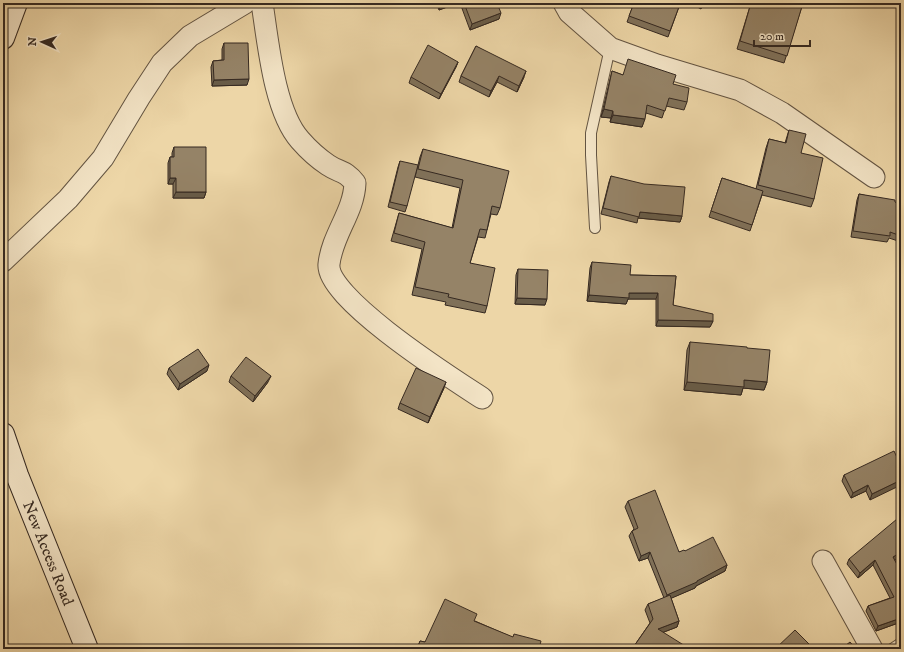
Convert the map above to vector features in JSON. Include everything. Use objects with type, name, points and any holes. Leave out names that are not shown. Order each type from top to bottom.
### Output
[{"type":"main road","points":[[3,38],[16,3]]},
{"type":"main road","name":"New Access Road","points":[[3,434],[81,646]]},
{"type":"street","points":[[3,261],[68,198],[103,158],[162,63],[190,36],[245,3]]},
{"type":"street","points":[[262,3],[270,63],[285,115],[300,139],[328,164],[348,174],[355,183],[355,194],[331,253],[328,266],[332,278],[357,307],[408,348],[482,398]]},
{"type":"street","points":[[564,3],[569,12],[610,48],[657,65],[740,90],[782,113],[874,177]]},
{"type":"street","points":[[823,561],[872,649]]},
{"type":"lane","points":[[595,228],[591,133],[610,48]]},
{"type":"lane","points":[[892,649],[901,643]]},
{"type":"building","points":[[464,3],[497,3],[501,13],[472,24]]},
{"type":"building","points":[[634,3],[680,4],[670,31],[629,16]]},
{"type":"building","points":[[751,3],[803,3],[787,56],[740,41]]},
{"type":"building","points":[[224,43],[248,43],[249,79],[214,80],[213,61],[224,60]]},
{"type":"building","points":[[428,45],[458,62],[441,94],[411,77]]},
{"type":"building","points":[[476,46],[526,71],[519,86],[499,76],[491,91],[461,76]]},
{"type":"building","points":[[628,59],[676,75],[673,84],[689,88],[687,102],[669,98],[665,111],[647,105],[645,119],[613,115],[613,111],[604,109],[612,71],[623,75]]},
{"type":"building","points":[[789,130],[806,134],[801,153],[823,158],[814,199],[758,185],[769,139],[786,143]]},
{"type":"building","points":[[174,147],[206,147],[206,192],[176,192],[176,178],[170,178],[170,157],[174,157]]},
{"type":"building","points":[[423,149],[509,171],[500,208],[492,206],[487,230],[480,229],[470,263],[495,268],[487,306],[448,297],[449,294],[415,287],[425,242],[394,233],[399,213],[453,228],[463,180],[418,169]]},
{"type":"building","points":[[400,161],[418,165],[407,206],[390,202]]},
{"type":"building","points":[[611,176],[644,184],[685,187],[682,216],[640,212],[639,217],[603,208]]},
{"type":"building","points":[[722,178],[763,191],[752,225],[711,211]]},
{"type":"building","points":[[859,194],[895,200],[895,202],[901,204],[901,236],[890,232],[890,236],[853,231]]},
{"type":"building","points":[[592,262],[631,265],[630,275],[676,276],[673,305],[713,314],[713,321],[658,320],[658,293],[629,293],[629,298],[589,295]]},
{"type":"building","points":[[518,269],[548,270],[547,299],[517,298]]},
{"type":"building","points":[[690,342],[770,350],[767,382],[744,380],[744,387],[687,382]]},
{"type":"building","points":[[198,349],[209,365],[180,384],[169,368]]},
{"type":"building","points":[[246,357],[271,376],[255,396],[231,376]]},
{"type":"building","points":[[416,368],[446,382],[430,417],[400,403]]},
{"type":"building","points":[[894,451],[901,466],[901,480],[872,494],[868,485],[853,493],[844,475]]},
{"type":"building","points":[[655,490],[679,552],[685,551],[713,537],[727,565],[697,582],[667,595],[650,552],[641,556],[632,531],[638,528],[628,501]]},
{"type":"building","points":[[897,519],[901,522],[901,552],[893,557],[901,572],[901,618],[878,626],[868,606],[894,597],[875,560],[860,573],[849,559]]},
{"type":"building","points":[[670,595],[679,621],[658,629],[690,649],[632,649],[653,619],[648,604]]},
{"type":"building","points":[[445,599],[477,614],[474,621],[513,637],[514,634],[541,641],[539,649],[455,649],[445,645],[444,649],[417,649],[420,641],[425,642]]},
{"type":"building","points":[[795,630],[814,649],[775,649]]},
{"type":"building","points":[[850,642],[856,649],[841,649]]}]
